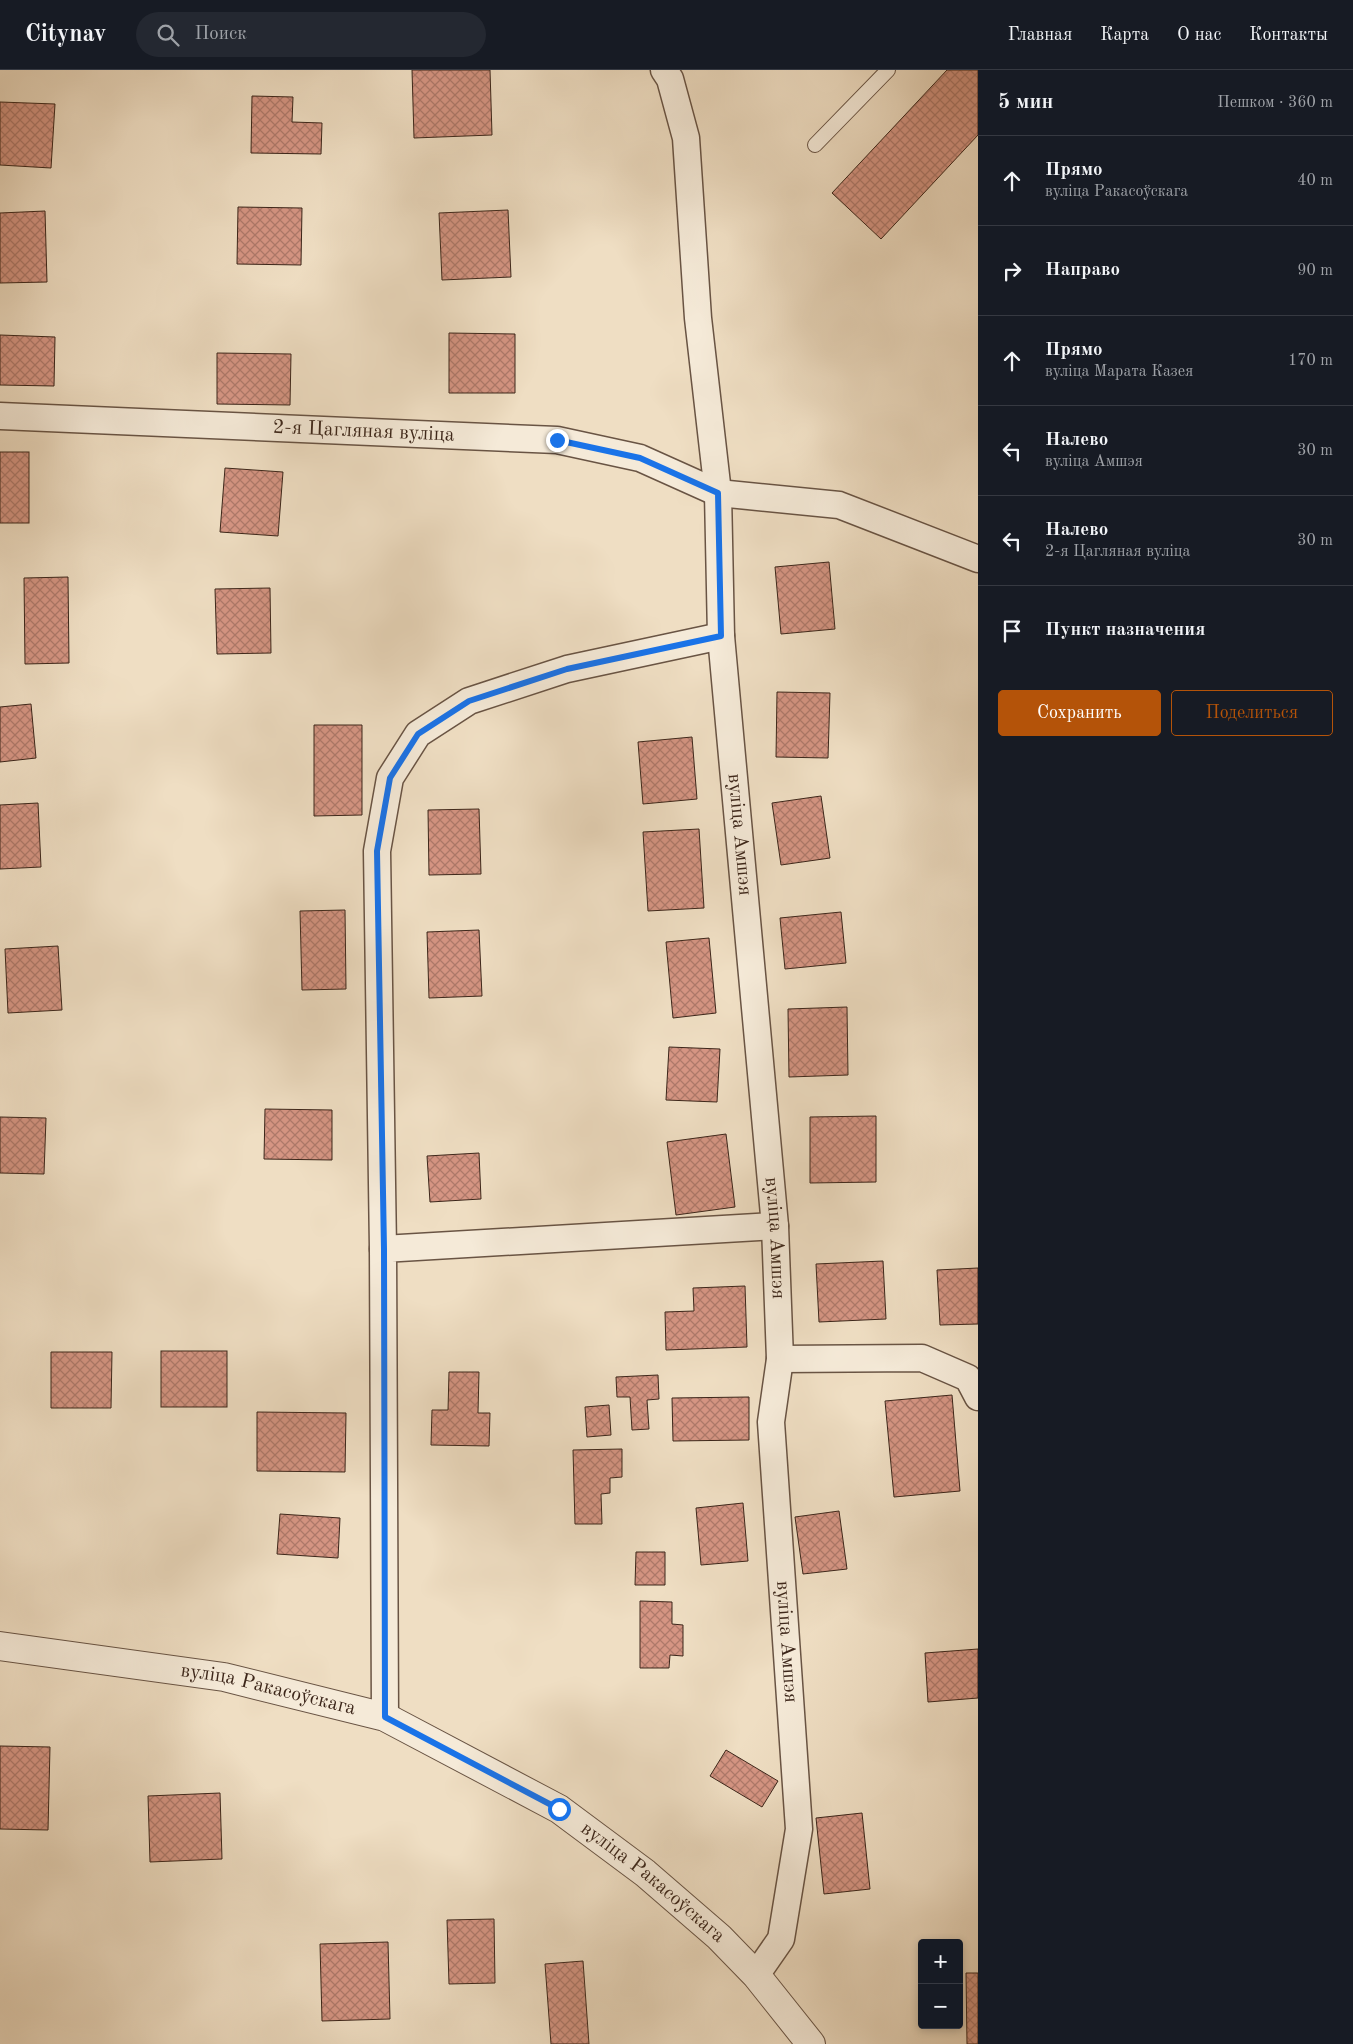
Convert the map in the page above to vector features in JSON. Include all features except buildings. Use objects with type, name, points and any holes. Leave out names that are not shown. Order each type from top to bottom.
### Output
[{"type":"street","name":"вуліца Амшэя","points":[[664,70],[670,79],[686,138],[698,318],[718,493],[721,636],[775,1226],[780,1359],[771,1422],[799,1829],[781,1940],[756,1975]]},
{"type":"street","name":"2-я Цагляная вуліца","points":[[0,416],[557,440],[640,458],[718,493],[839,505],[978,560]]},
{"type":"street","points":[[385,1717],[384,1249],[377,851],[390,778],[418,734],[469,701],[567,669],[721,636]]},
{"type":"street","points":[[384,1249],[775,1226]]},
{"type":"street","points":[[780,1359],[922,1358],[968,1378],[978,1397]]},
{"type":"street","name":"вуліца Ракасоўскага","points":[[0,1646],[224,1677],[385,1717],[559,1809],[645,1873],[719,1938],[756,1975],[811,2044]]},
{"type":"lane","points":[[815,145],[888,70]]},
{"type":"route","points":[[557,440],[640,458],[718,493],[721,636],[567,669],[469,701],[418,734],[390,778],[377,851],[384,1249],[385,1717],[559,1809]]}]
